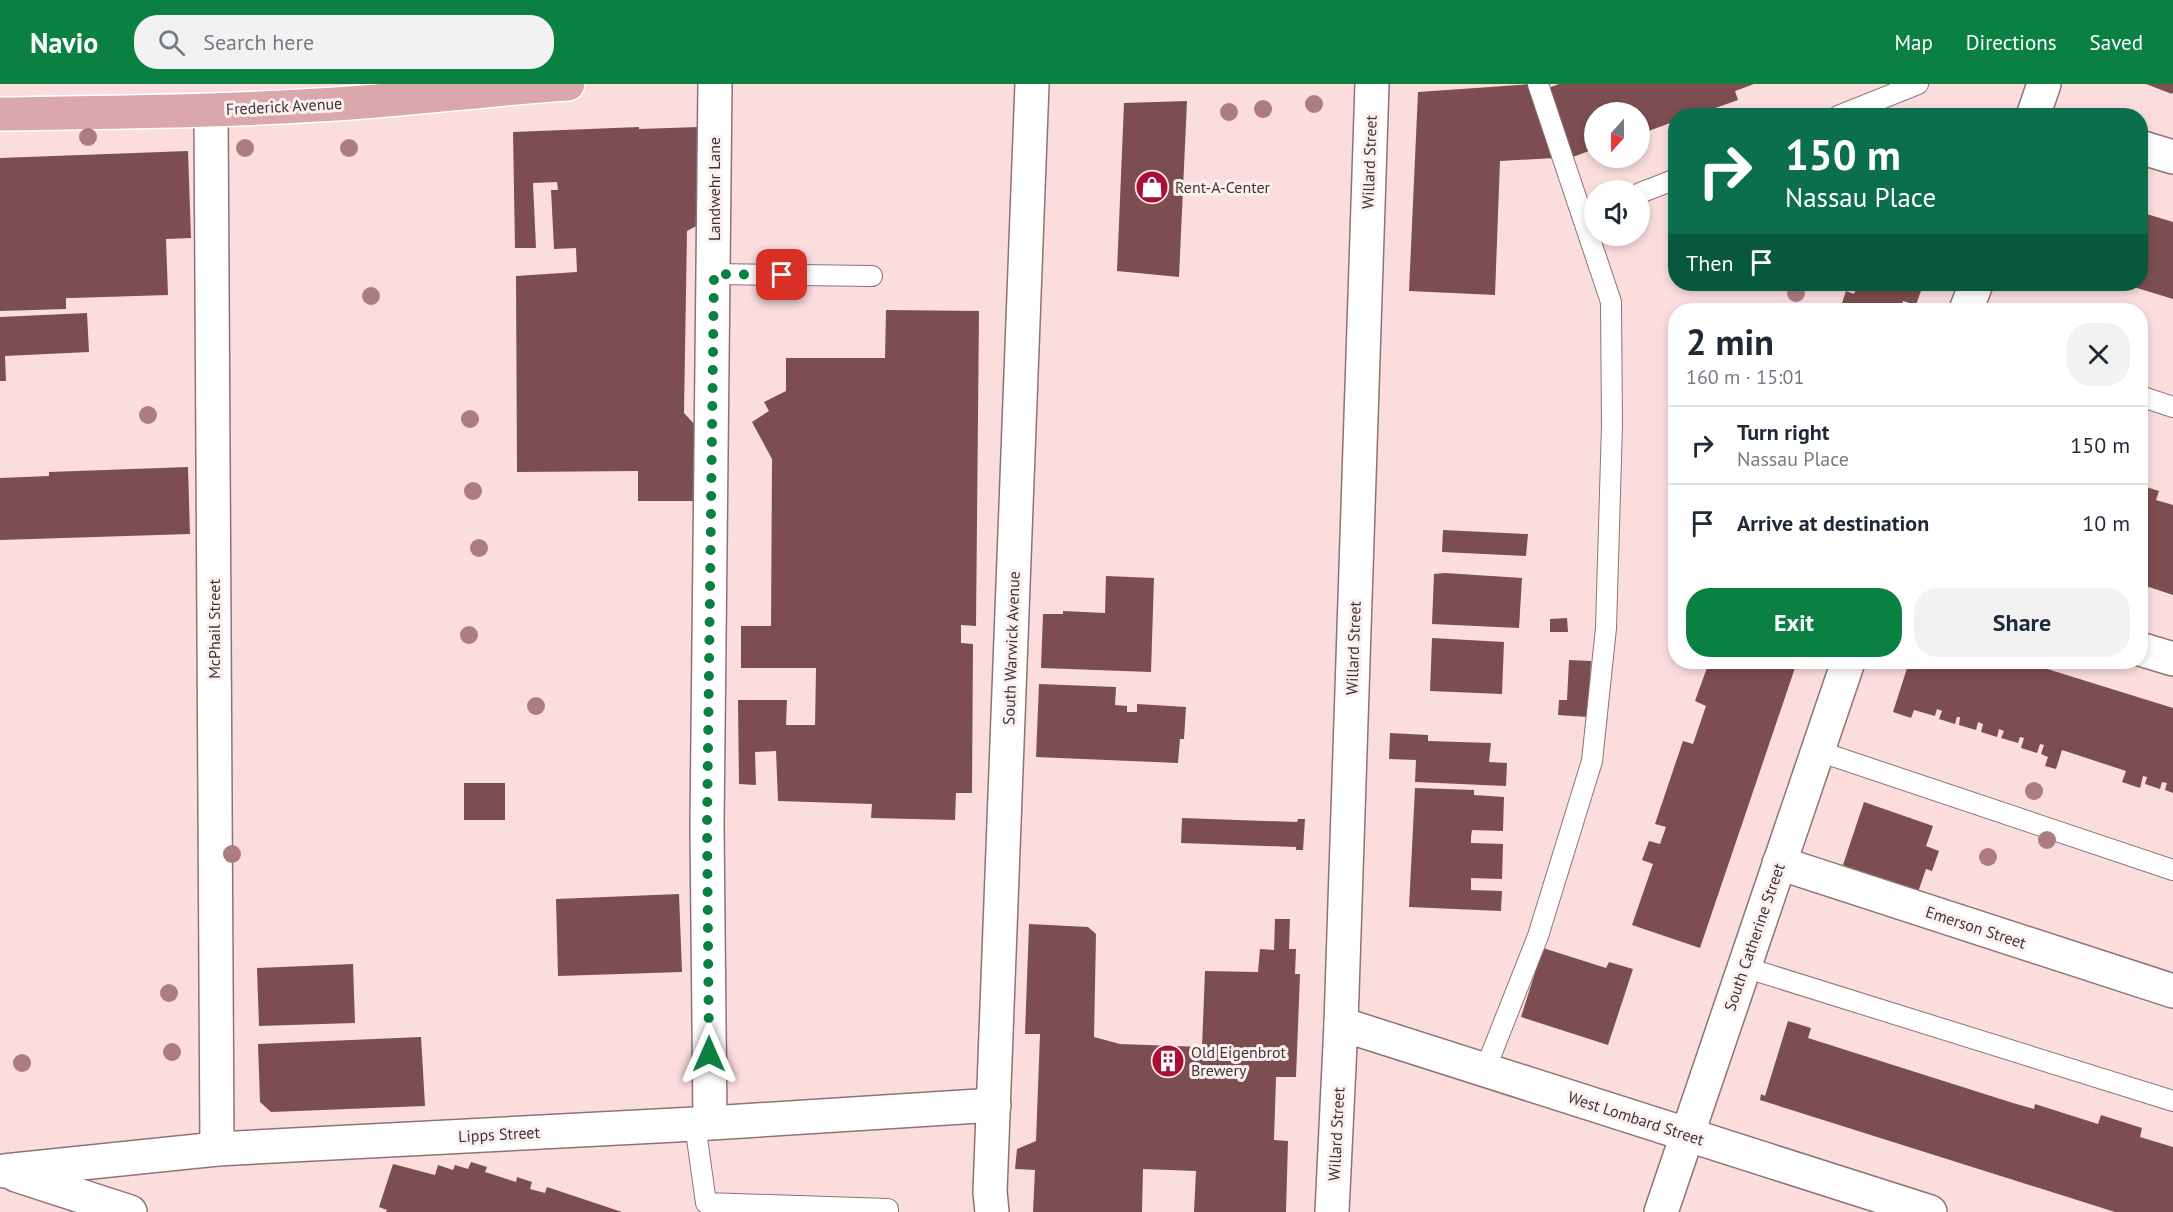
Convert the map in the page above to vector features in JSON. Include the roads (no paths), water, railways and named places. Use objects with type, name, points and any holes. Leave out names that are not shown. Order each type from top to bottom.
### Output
[{"type":"main road","name":"Frederick Avenue","points":[[0,114],[211,110],[378,101],[472,86],[568,84]]},
{"type":"street","name":"Landwehr Lane","points":[[702,1123],[715,84]]},
{"type":"street","name":"South Warwick Avenue","points":[[992,1212],[1032,84]]},
{"type":"street","name":"Willard Street","points":[[1332,1212],[1341,1024],[1371,84]]},
{"type":"street","name":"McPhail Street","points":[[211,110],[217,1149]]},
{"type":"street","points":[[2148,149],[2173,157]]},
{"type":"street","points":[[2148,651],[2173,659]]},
{"type":"street","name":"South Catherine Street","points":[[1661,1212],[1846,669]]},
{"type":"street","name":"Emerson Street","points":[[1779,862],[2173,991]]},
{"type":"street","name":"West Lombard Street","points":[[1341,1024],[1930,1212]]},
{"type":"street","name":"Lipps Street","points":[[2,1171],[217,1149],[994,1105]]},
{"type":"street","points":[[2,1171],[130,1212]]},
{"type":"lane","points":[[1538,84],[1584,203]]},
{"type":"lane","points":[[1858,108],[1918,84]]},
{"type":"lane","points":[[1650,189],[1668,182]]},
{"type":"lane","points":[[1485,1070],[1538,936],[1592,761],[1606,628],[1612,425],[1611,302],[1597,246]]},
{"type":"lane","points":[[714,274],[872,276]]},
{"type":"lane","points":[[2148,399],[2173,407]]},
{"type":"lane","points":[[1818,751],[2173,870]]},
{"type":"lane","points":[[1744,967],[2173,1101]]},
{"type":"lane","points":[[702,1123],[706,1203],[888,1209],[888,1212]]},
{"type":"place","name":"Rent-A-Center","points":[[1152,187]]},
{"type":"place","name":"Old Eigenbrot Brewery","points":[[1168,1061]]}]
